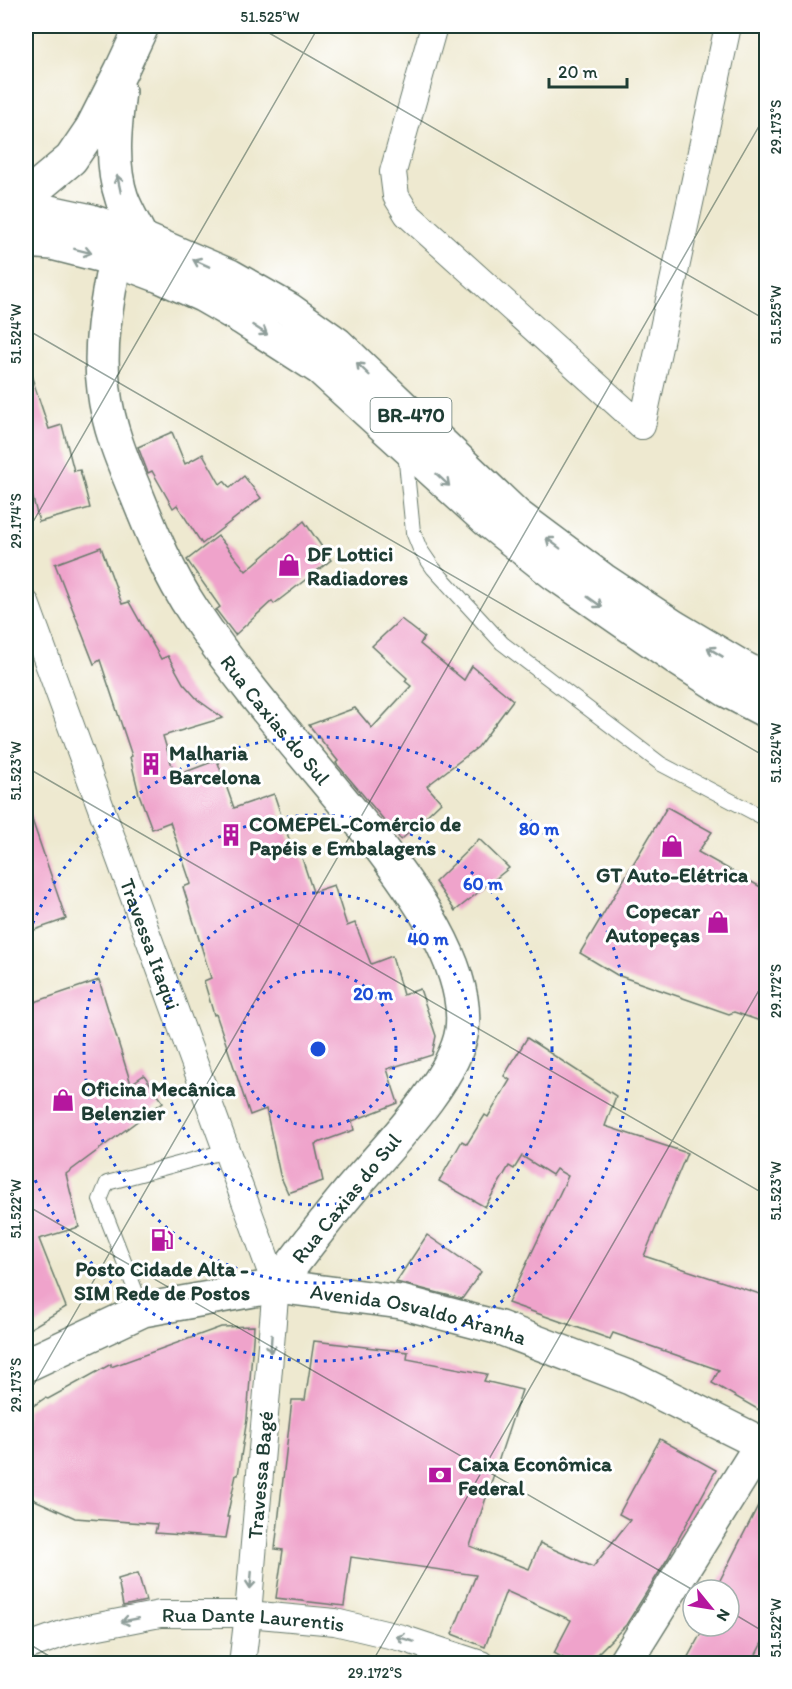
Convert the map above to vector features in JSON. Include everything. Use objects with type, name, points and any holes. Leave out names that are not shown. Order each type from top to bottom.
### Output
[{"type":"main road","points":[[26,192],[41,184],[71,159],[92,128],[142,26]]},
{"type":"main road","points":[[121,71],[113,145],[122,200],[141,238]]},
{"type":"main road","name":"BR-470","points":[[26,207],[92,221],[141,238],[230,276],[288,309],[337,344],[516,515],[603,580],[684,633],[766,680]]},
{"type":"main road","name":"BR-470","points":[[26,241],[52,243],[114,259],[160,276],[202,296],[252,325],[321,369],[487,520],[555,574],[678,659],[728,691],[766,711]]},
{"type":"main road","name":"Rua Caxias do Sul","points":[[114,259],[103,336],[104,390],[121,458],[167,563],[192,610],[239,673],[401,874],[437,932],[451,963],[460,996],[462,1030],[452,1062],[436,1087],[339,1204],[276,1286]]},
{"type":"main road","name":"Avenida Osvaldo Aranha","points":[[26,1365],[143,1310],[276,1286],[401,1302],[500,1328],[630,1378],[764,1445]]},
{"type":"main road","points":[[624,1664],[764,1445]]},
{"type":"street","points":[[434,26],[393,172],[396,196],[407,214],[642,426],[728,26]]},
{"type":"street","name":"Travessa Itaqui","points":[[26,603],[276,1286]]},
{"type":"street","name":"Travessa Bagé","points":[[242,1664],[276,1286]]},
{"type":"street","name":"Rua Dante Laurentis","points":[[26,1647],[68,1632],[160,1614],[248,1614],[335,1622],[402,1638],[481,1664]]},
{"type":"lane","points":[[404,444],[413,532],[420,549],[433,568],[502,643],[661,764],[766,819]]},
{"type":"lane","points":[[143,1310],[100,1200],[107,1183],[226,1151]]},
{"type":"building","points":[[26,369],[29,369],[49,429],[62,425],[74,471],[80,470],[90,508],[39,522],[26,471]]},
{"type":"building","points":[[172,432],[185,464],[203,454],[220,484],[224,481],[230,488],[244,476],[261,498],[202,544],[177,505],[173,508],[152,471],[148,473],[138,447]]},
{"type":"building","points":[[304,521],[331,560],[274,604],[272,601],[235,635],[216,610],[220,607],[187,560],[218,536],[246,571]]},
{"type":"building","points":[[101,547],[122,604],[129,602],[161,659],[168,656],[183,683],[198,700],[223,718],[163,736],[175,776],[217,760],[234,808],[274,794],[293,851],[299,849],[313,892],[334,885],[347,926],[355,923],[371,964],[392,956],[403,995],[420,989],[436,1036],[432,1055],[387,1069],[398,1103],[352,1121],[354,1130],[315,1144],[323,1181],[288,1193],[280,1175],[266,1109],[250,1115],[216,1014],[214,1015],[204,981],[211,978],[183,887],[191,884],[170,822],[152,829],[139,794],[130,757],[132,756],[100,660],[94,664],[55,564]]},
{"type":"building","points":[[401,619],[424,637],[420,644],[464,680],[472,666],[513,700],[478,747],[427,786],[441,802],[401,840],[336,763],[338,761],[309,725],[355,708],[372,728],[411,686],[405,681],[407,678],[372,646]]},
{"type":"building","points":[[667,807],[712,832],[698,852],[766,890],[766,1023],[734,1012],[729,1014],[617,975],[580,953]]},
{"type":"building","points":[[26,811],[29,811],[66,919],[26,933]]},
{"type":"building","points":[[479,839],[509,868],[455,911],[435,882]]},
{"type":"building","points":[[99,980],[131,1084],[144,1075],[163,1102],[66,1174],[79,1227],[39,1239],[66,1307],[26,1331],[26,1005]]},
{"type":"building","points":[[527,1038],[616,1096],[605,1126],[687,1153],[644,1256],[766,1296],[766,1414],[712,1383],[719,1370],[613,1333],[610,1339],[508,1303],[568,1176],[556,1169],[552,1175],[522,1156],[514,1169],[509,1166],[485,1207],[439,1181],[462,1141],[467,1144],[485,1115],[488,1117],[510,1080],[504,1076]]},
{"type":"building","points":[[427,1235],[481,1272],[462,1299],[396,1282]]},
{"type":"building","points":[[254,1326],[247,1419],[238,1475],[236,1475],[227,1517],[230,1517],[226,1538],[155,1533],[157,1524],[75,1518],[26,1496],[26,1411],[45,1398],[48,1399],[111,1364],[111,1367],[221,1327]]},
{"type":"building","points":[[314,1341],[408,1352],[407,1359],[487,1374],[484,1381],[522,1390],[470,1546],[529,1569],[540,1543],[593,1567],[630,1520],[619,1514],[660,1439],[716,1470],[668,1558],[626,1625],[587,1664],[574,1664],[554,1653],[571,1620],[506,1591],[485,1647],[452,1634],[476,1575],[351,1557],[344,1606],[276,1598],[283,1550],[275,1549],[292,1400],[305,1400]]},
{"type":"building","points":[[766,1490],[766,1635],[751,1664],[684,1664],[698,1638],[741,1638],[741,1578],[721,1578]]},
{"type":"building","points":[[138,1573],[146,1601],[123,1606],[118,1579]]},
{"type":"place","name":"DF Lottici Radiadores","points":[[289,565]]},
{"type":"place","name":"Malharia Barcelona","points":[[151,764]]},
{"type":"place","name":"COMEPEL-Comércio de Papéis e Embalagens","points":[[231,835]]},
{"type":"place","name":"GT Auto-Elétrica","points":[[672,846]]},
{"type":"place","name":"Copecar Autopeças","points":[[718,922]]},
{"type":"place","name":"Oficina Mecânica Belenzier","points":[[63,1100]]},
{"type":"place","name":"Posto Cidade Alta - SIM Rede de Postos","points":[[162,1240]]},
{"type":"place","name":"Caixa Econômica Federal","points":[[440,1475]]}]
